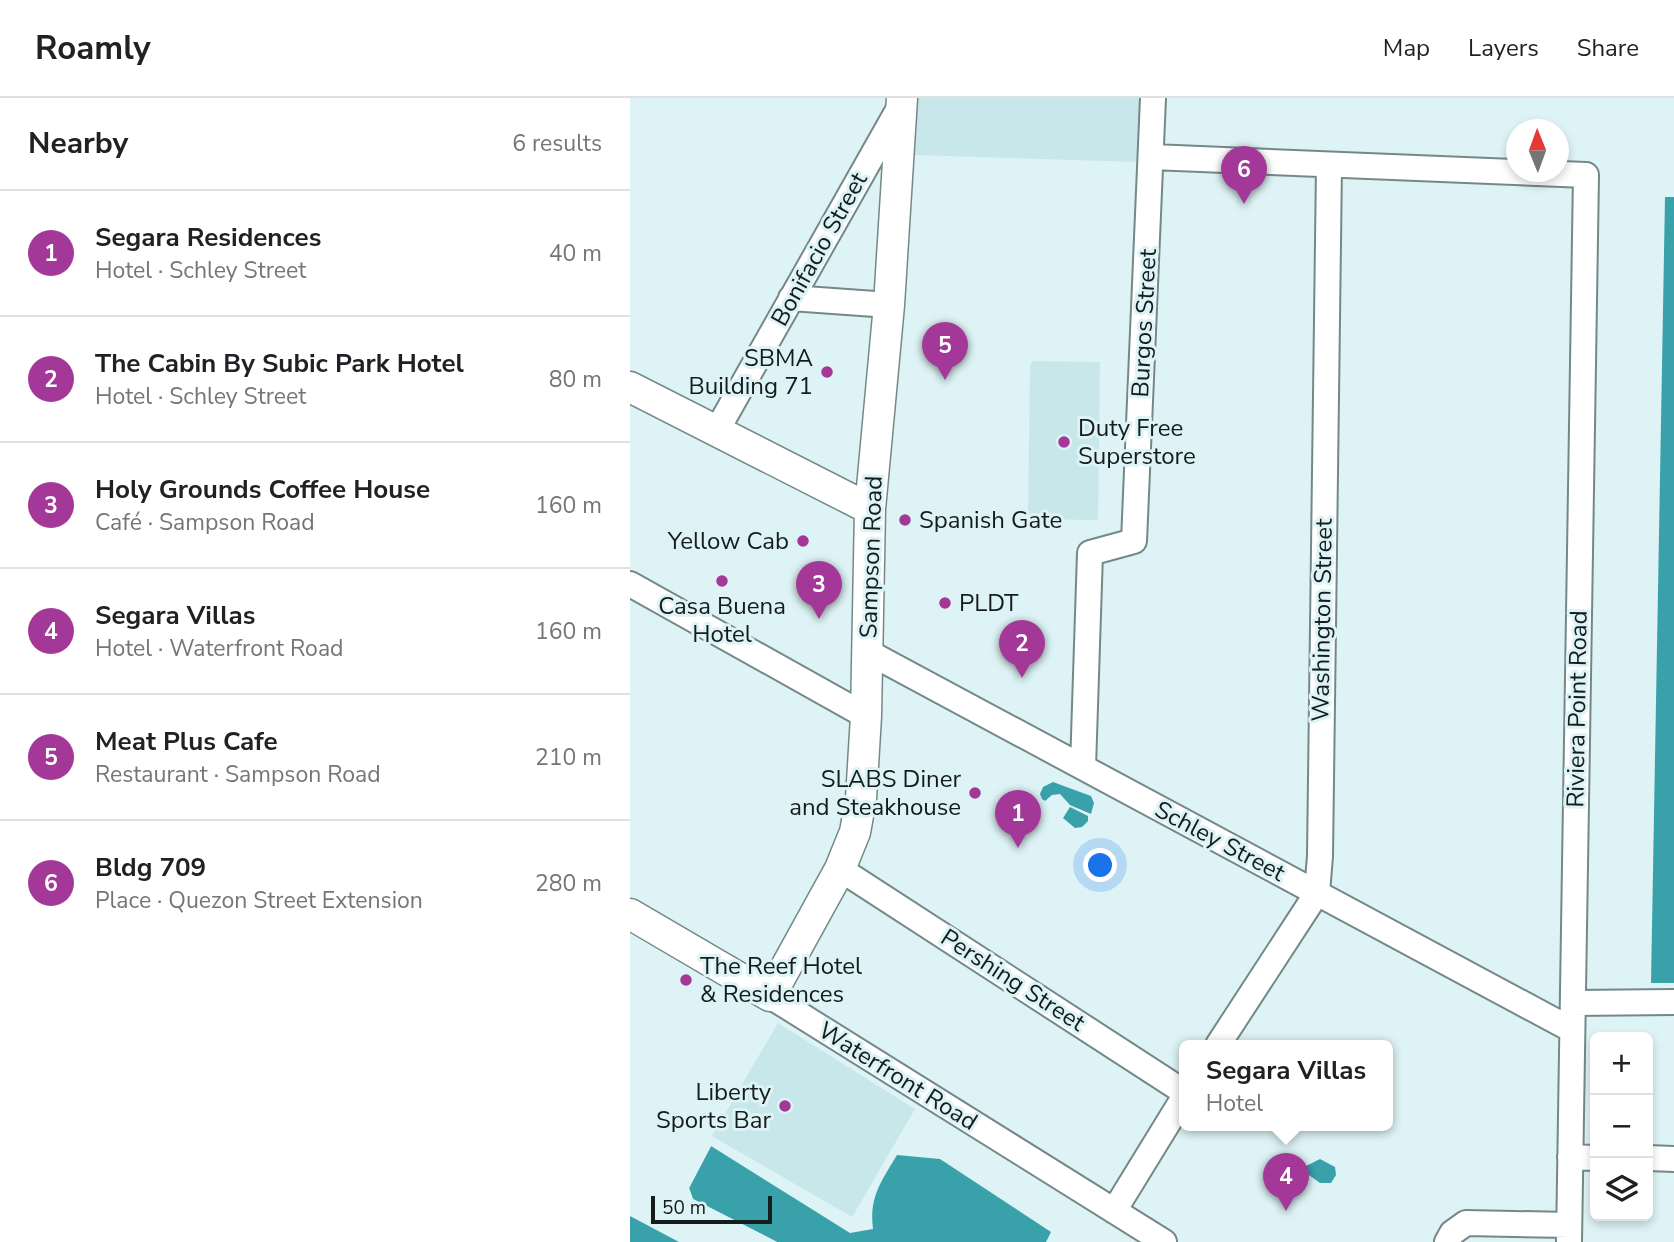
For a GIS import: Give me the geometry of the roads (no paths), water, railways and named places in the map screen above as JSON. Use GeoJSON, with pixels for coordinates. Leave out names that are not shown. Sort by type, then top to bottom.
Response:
{"type":"FeatureCollection","features":[{"type":"Feature","properties":{"kind":"main road","name":"Sampson Road"},"geometry":{"type":"LineString","coordinates":[[770,996],[840,869],[855,832],[861,799],[868,652],[870,509],[889,305],[902,100]]}},
{"type":"Feature","properties":{"kind":"main road"},"geometry":{"type":"LineString","coordinates":[[630,387],[870,509]]}},
{"type":"Feature","properties":{"kind":"main road","name":"Waterfront Road"},"geometry":{"type":"LineString","coordinates":[[630,914],[770,996]]}},
{"type":"Feature","properties":{"kind":"street","name":"Burgos Street"},"geometry":{"type":"LineString","coordinates":[[1083,767],[1090,553],[1134,541],[1153,98]]}},
{"type":"Feature","properties":{"kind":"street","name":"Bonifacio Street"},"geometry":{"type":"LineString","coordinates":[[716,432],[902,100]]}},
{"type":"Feature","properties":{"kind":"street"},"geometry":{"type":"LineString","coordinates":[[1152,157],[1329,166]]}},
{"type":"Feature","properties":{"kind":"street","name":"Riviera Point Road"},"geometry":{"type":"LineString","coordinates":[[1329,166],[1586,175],[1569,1233]]}},
{"type":"Feature","properties":{"kind":"street","name":"Washington Street"},"geometry":{"type":"LineString","coordinates":[[1222,1040],[1317,893],[1320,856],[1329,166]]}},
{"type":"Feature","properties":{"kind":"street"},"geometry":{"type":"LineString","coordinates":[[792,298],[889,305]]}},
{"type":"Feature","properties":{"kind":"street"},"geometry":{"type":"LineString","coordinates":[[630,584],[866,716]]}},
{"type":"Feature","properties":{"kind":"street","name":"Schley Street"},"geometry":{"type":"LineString","coordinates":[[868,652],[1572,1030]]}},
{"type":"Feature","properties":{"kind":"street","name":"Pershing Street"},"geometry":{"type":"LineString","coordinates":[[840,869],[1179,1088]]}},
{"type":"Feature","properties":{"kind":"street","name":"Waterfront Road"},"geometry":{"type":"LineString","coordinates":[[770,996],[1164,1242]]}},
{"type":"Feature","properties":{"kind":"street"},"geometry":{"type":"LineString","coordinates":[[1573,1003],[1674,1002]]}},
{"type":"Feature","properties":{"kind":"street"},"geometry":{"type":"LineString","coordinates":[[1114,1211],[1179,1107]]}},
{"type":"Feature","properties":{"kind":"street"},"geometry":{"type":"LineString","coordinates":[[1570,1157],[1590,1158]]}},
{"type":"Feature","properties":{"kind":"street"},"geometry":{"type":"LineString","coordinates":[[1653,1158],[1674,1159]]}},
{"type":"Feature","properties":{"kind":"street"},"geometry":{"type":"LineString","coordinates":[[1447,1242],[1452,1233],[1466,1223],[1569,1233]]}},
{"type":"Feature","properties":{"kind":"water"},"geometry":{"type":"Polygon","coordinates":[[[1665,197],[1674,197],[1674,983],[1651,983],[1665,197]]]}},
{"type":"Feature","properties":{"kind":"water"},"geometry":{"type":"Polygon","coordinates":[[[1053,782],[1091,796],[1094,803],[1091,814],[1070,805],[1060,794],[1052,795],[1045,801],[1042,799],[1040,794],[1043,787],[1053,782]]]}},
{"type":"Feature","properties":{"kind":"water"},"geometry":{"type":"Polygon","coordinates":[[[1070,807],[1088,816],[1088,821],[1082,827],[1075,828],[1063,818],[1070,807]]]}},
{"type":"Feature","properties":{"kind":"water"},"geometry":{"type":"Polygon","coordinates":[[[711,1146],[850,1233],[873,1229],[875,1199],[881,1182],[897,1155],[940,1159],[1051,1232],[1046,1242],[777,1242],[693,1199],[689,1188],[711,1146]]]}},
{"type":"Feature","properties":{"kind":"water"},"geometry":{"type":"Polygon","coordinates":[[[1320,1159],[1335,1167],[1336,1175],[1331,1183],[1320,1183],[1302,1170],[1320,1159]]]}},
{"type":"Feature","properties":{"kind":"water"},"geometry":{"type":"Polygon","coordinates":[[[630,1216],[679,1242],[630,1242],[630,1216]]]}},
{"type":"Feature","properties":{"kind":"place","name":"Bldg 709"},"geometry":{"type":"Point","coordinates":[1244,204]}},
{"type":"Feature","properties":{"kind":"place","name":"SBMA Building 71"},"geometry":{"type":"Point","coordinates":[827,372]}},
{"type":"Feature","properties":{"kind":"place","name":"Meat Plus Cafe"},"geometry":{"type":"Point","coordinates":[945,380]}},
{"type":"Feature","properties":{"kind":"place","name":"Duty Free Superstore"},"geometry":{"type":"Point","coordinates":[1064,442]}},
{"type":"Feature","properties":{"kind":"place","name":"Spanish Gate"},"geometry":{"type":"Point","coordinates":[905,520]}},
{"type":"Feature","properties":{"kind":"place","name":"Yellow Cab"},"geometry":{"type":"Point","coordinates":[803,541]}},
{"type":"Feature","properties":{"kind":"place","name":"Casa Buena Hotel"},"geometry":{"type":"Point","coordinates":[722,581]}},
{"type":"Feature","properties":{"kind":"place","name":"PLDT"},"geometry":{"type":"Point","coordinates":[945,603]}},
{"type":"Feature","properties":{"kind":"place","name":"Holy Grounds Coffee House"},"geometry":{"type":"Point","coordinates":[819,619]}},
{"type":"Feature","properties":{"kind":"place","name":"The Cabin By Subic Park Hotel"},"geometry":{"type":"Point","coordinates":[1022,678]}},
{"type":"Feature","properties":{"kind":"place","name":"SLABS Diner and Steakhouse"},"geometry":{"type":"Point","coordinates":[975,793]}},
{"type":"Feature","properties":{"kind":"place","name":"Segara Residences"},"geometry":{"type":"Point","coordinates":[1018,848]}},
{"type":"Feature","properties":{"kind":"place","name":"The Reef Hotel & Residences"},"geometry":{"type":"Point","coordinates":[686,980]}},
{"type":"Feature","properties":{"kind":"place","name":"Liberty Sports Bar"},"geometry":{"type":"Point","coordinates":[785,1106]}},
{"type":"Feature","properties":{"kind":"place","name":"Segara Villas"},"geometry":{"type":"Point","coordinates":[1286,1211]}}]}
